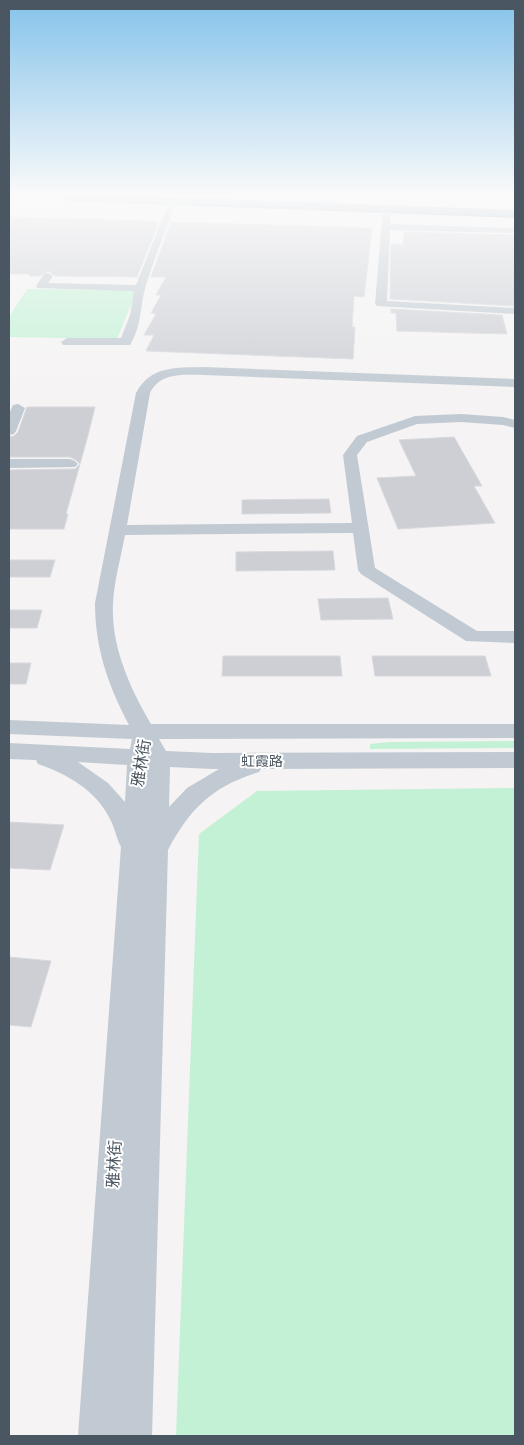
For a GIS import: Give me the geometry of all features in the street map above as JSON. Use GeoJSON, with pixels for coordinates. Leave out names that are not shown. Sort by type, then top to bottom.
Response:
{"type":"FeatureCollection","features":[{"type":"Feature","properties":{"kind":"street"},"geometry":{"type":"LineString","coordinates":[[68,342],[126,342],[136,316],[140,288],[148,264]]}},
{"type":"Feature","properties":{"kind":"street"},"geometry":{"type":"LineString","coordinates":[[384,264],[382,304],[515,311]]}},
{"type":"Feature","properties":{"kind":"street"},"geometry":{"type":"LineString","coordinates":[[48,276],[41,286],[140,288]]}},
{"type":"Feature","properties":{"kind":"street"},"geometry":{"type":"LineString","coordinates":[[147,749],[110,662],[104,631],[104,603],[143,393],[150,380],[174,372],[204,371],[515,383]]}},
{"type":"Feature","properties":{"kind":"street"},"geometry":{"type":"LineString","coordinates":[[9,431],[18,408]]}},
{"type":"Feature","properties":{"kind":"street"},"geometry":{"type":"LineString","coordinates":[[515,424],[461,418],[415,420],[362,439],[350,455],[367,570],[473,637],[515,637]]}},
{"type":"Feature","properties":{"kind":"street"},"geometry":{"type":"LineString","coordinates":[[9,464],[70,464]]}},
{"type":"Feature","properties":{"kind":"street"},"geometry":{"type":"LineString","coordinates":[[118,530],[361,528]]}},
{"type":"Feature","properties":{"kind":"street","name":"虹霞路"},"geometry":{"type":"LineString","coordinates":[[9,727],[100,732],[147,749],[212,761],[515,760]]}},
{"type":"Feature","properties":{"kind":"street","name":"虹霞路"},"geometry":{"type":"LineString","coordinates":[[15,751],[147,749],[515,731]]}},
{"type":"Feature","properties":{"kind":"street","name":"雅林街"},"geometry":{"type":"LineString","coordinates":[[133,1436],[147,749]]}},
{"type":"Feature","properties":{"kind":"street"},"geometry":{"type":"LineString","coordinates":[[15,751],[52,759],[78,771],[114,803],[144,852],[166,828],[180,808],[200,791],[222,777],[247,767],[275,761]]}},
{"type":"Feature","properties":{"kind":"street","name":"雅林街"},"geometry":{"type":"LineString","coordinates":[[97,1436],[144,852]]}},
{"type":"Feature","properties":{"kind":"green space"},"geometry":{"type":"Polygon","coordinates":[[[27,289],[137,290],[117,339],[9,337],[9,317],[27,289]]]}},
{"type":"Feature","properties":{"kind":"green space"},"geometry":{"type":"Polygon","coordinates":[[[515,741],[515,748],[370,749],[370,744],[390,742],[515,741]]]}},
{"type":"Feature","properties":{"kind":"green space"},"geometry":{"type":"Polygon","coordinates":[[[515,788],[515,1436],[176,1436],[199,834],[257,791],[515,788]]]}},
{"type":"Feature","properties":{"kind":"building"},"geometry":{"type":"Polygon","coordinates":[[[9,264],[142,264],[137,277],[55,276],[48,271],[40,276],[9,274],[9,264]]]}},
{"type":"Feature","properties":{"kind":"building"},"geometry":{"type":"Polygon","coordinates":[[[156,264],[368,264],[364,297],[354,296],[352,327],[355,327],[353,359],[146,351],[154,335],[144,335],[156,314],[151,313],[161,295],[156,295],[166,277],[151,277],[156,264]]]}},
{"type":"Feature","properties":{"kind":"building"},"geometry":{"type":"Polygon","coordinates":[[[391,264],[515,264],[515,306],[390,299],[391,264]]]}},
{"type":"Feature","properties":{"kind":"building"},"geometry":{"type":"Polygon","coordinates":[[[391,309],[502,315],[507,334],[397,331],[396,313],[391,313],[391,309]]]}},
{"type":"Feature","properties":{"kind":"building"},"geometry":{"type":"Polygon","coordinates":[[[27,407],[95,407],[80,464],[70,457],[9,457],[9,437],[14,436],[18,432],[27,407]]]}},
{"type":"Feature","properties":{"kind":"building"},"geometry":{"type":"Polygon","coordinates":[[[454,437],[482,486],[474,486],[495,523],[398,529],[377,478],[416,476],[399,440],[454,437]]]}},
{"type":"Feature","properties":{"kind":"building"},"geometry":{"type":"Polygon","coordinates":[[[80,464],[66,514],[68,514],[64,529],[9,529],[9,470],[75,469],[80,464]]]}},
{"type":"Feature","properties":{"kind":"building"},"geometry":{"type":"Polygon","coordinates":[[[329,499],[331,513],[242,514],[242,500],[329,499]]]}},
{"type":"Feature","properties":{"kind":"building"},"geometry":{"type":"Polygon","coordinates":[[[333,551],[335,570],[236,571],[236,552],[333,551]]]}},
{"type":"Feature","properties":{"kind":"building"},"geometry":{"type":"Polygon","coordinates":[[[9,560],[55,560],[50,577],[9,577],[9,560]]]}},
{"type":"Feature","properties":{"kind":"building"},"geometry":{"type":"Polygon","coordinates":[[[388,598],[393,619],[321,620],[318,599],[388,598]]]}},
{"type":"Feature","properties":{"kind":"building"},"geometry":{"type":"Polygon","coordinates":[[[9,610],[42,610],[37,628],[9,628],[9,610]]]}},
{"type":"Feature","properties":{"kind":"building"},"geometry":{"type":"Polygon","coordinates":[[[223,656],[340,656],[342,676],[222,676],[223,656]]]}},
{"type":"Feature","properties":{"kind":"building"},"geometry":{"type":"Polygon","coordinates":[[[372,656],[485,656],[491,676],[375,676],[372,656]]]}},
{"type":"Feature","properties":{"kind":"building"},"geometry":{"type":"Polygon","coordinates":[[[9,663],[31,663],[26,684],[9,684],[9,663]]]}},
{"type":"Feature","properties":{"kind":"building"},"geometry":{"type":"Polygon","coordinates":[[[9,822],[64,825],[50,870],[9,868],[9,822]]]}},
{"type":"Feature","properties":{"kind":"building"},"geometry":{"type":"Polygon","coordinates":[[[9,957],[51,961],[31,1027],[9,1025],[9,957]]]}}]}
